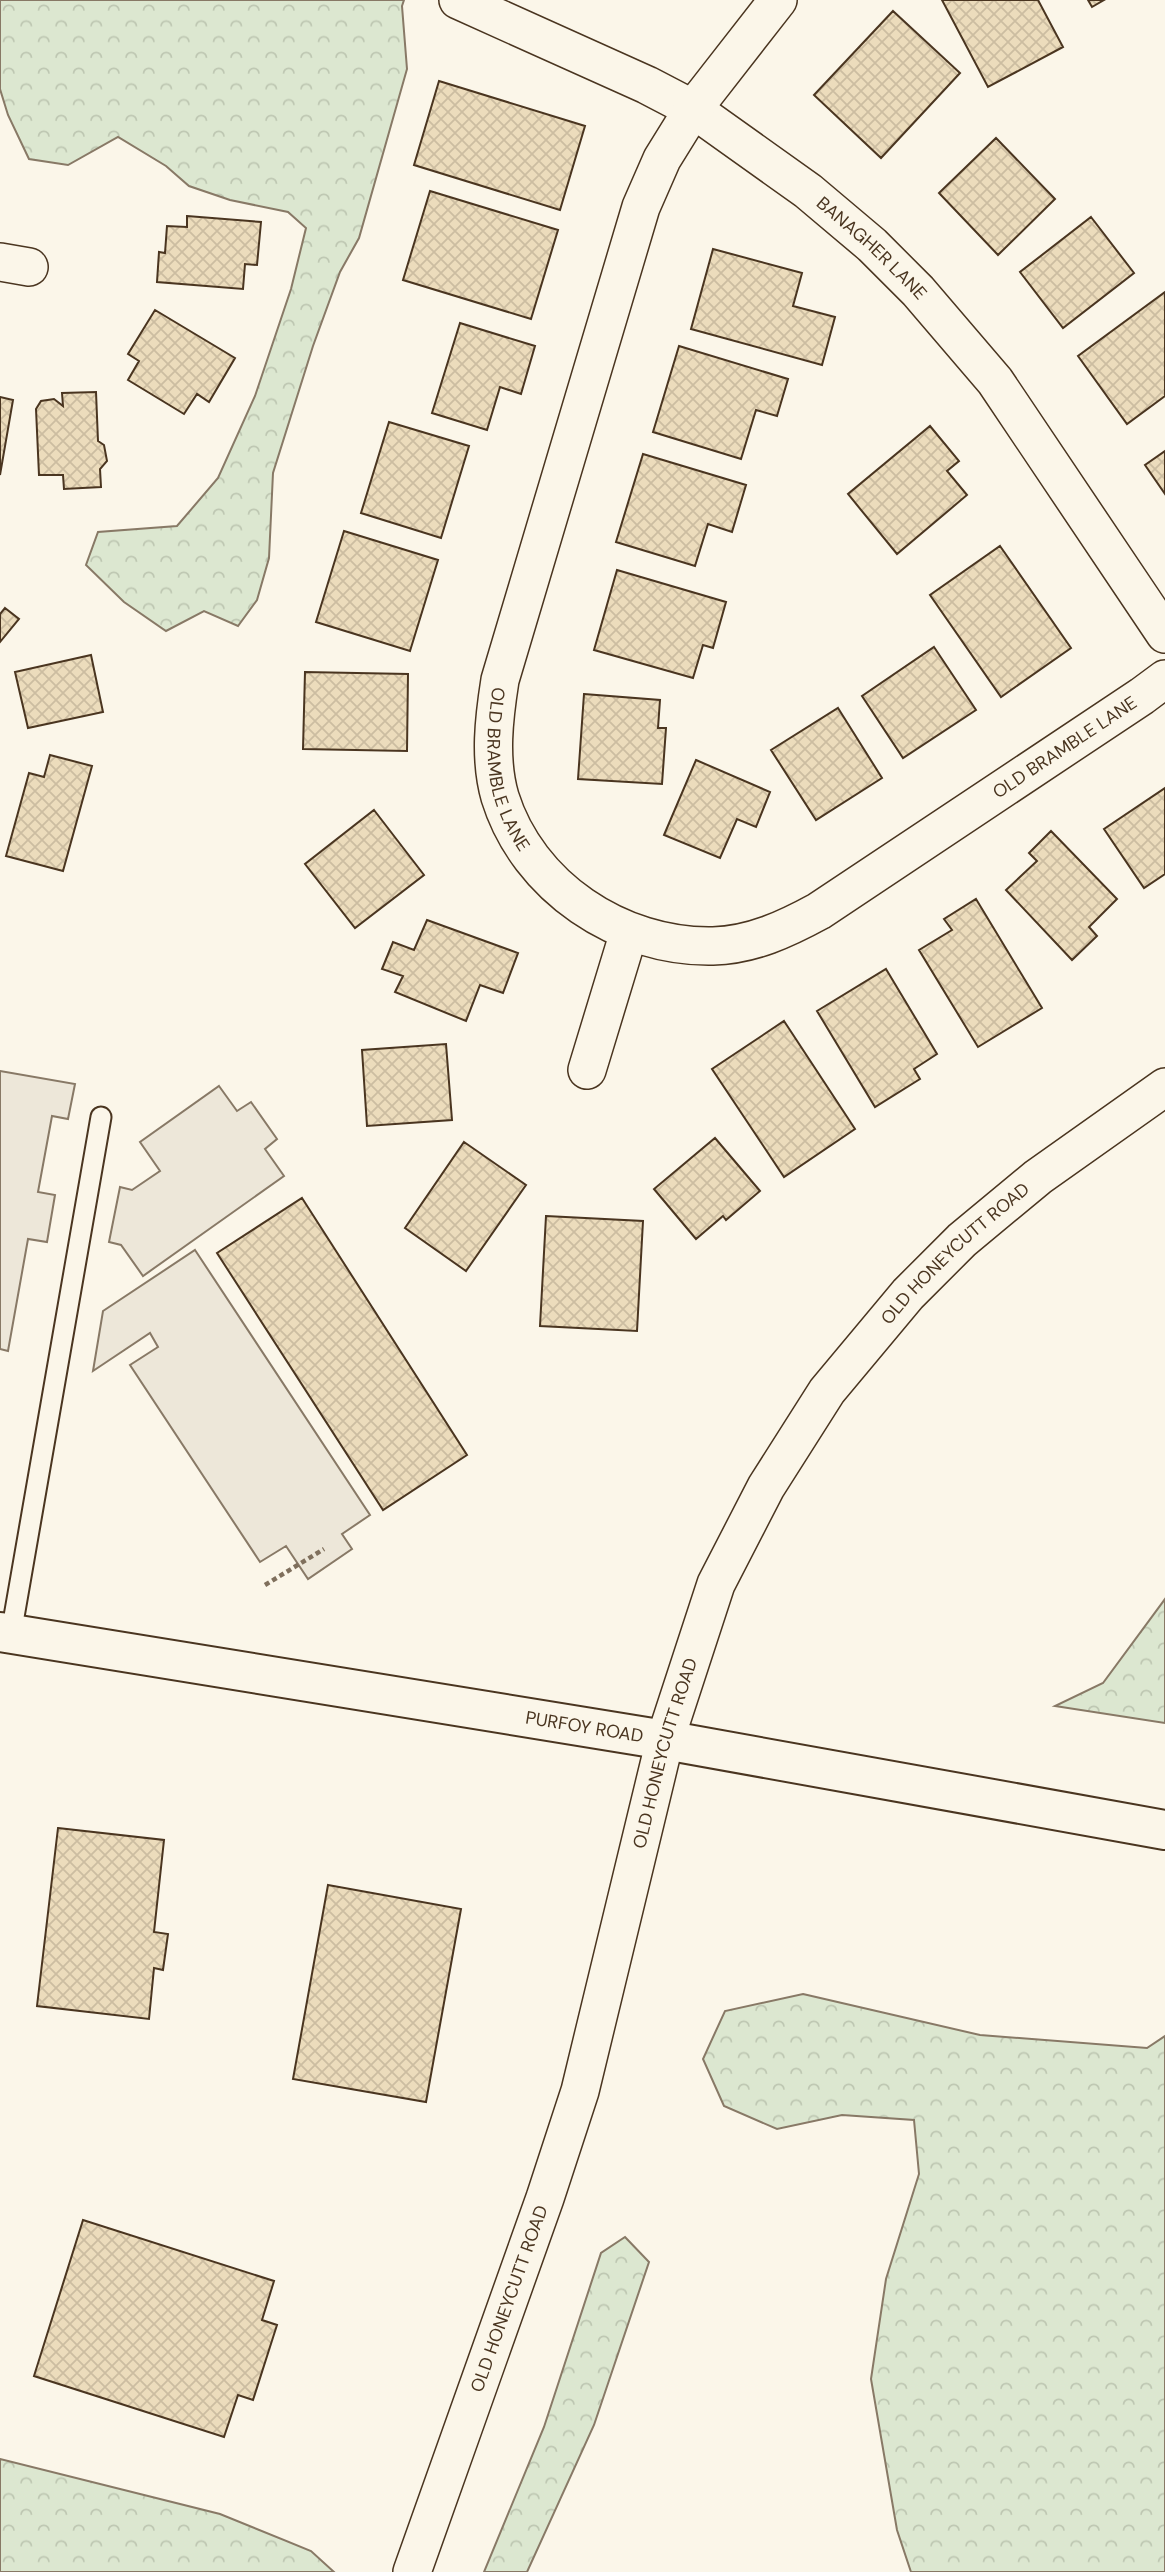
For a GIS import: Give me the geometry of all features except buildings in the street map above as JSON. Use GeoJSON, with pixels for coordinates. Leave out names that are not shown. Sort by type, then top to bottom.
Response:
{"type":"FeatureCollection","features":[{"type":"Feature","properties":{"kind":"street","name":"BANAGHER LANE"},"geometry":{"type":"LineString","coordinates":[[458,0],[693,109],[808,191],[872,245],[927,301],[995,381],[1165,634]]}},
{"type":"Feature","properties":{"kind":"street","name":"OLD BRAMBLE LANE"},"geometry":{"type":"LineString","coordinates":[[778,0],[693,109],[663,159],[641,207],[500,680],[494,720],[494,758],[500,796],[514,828],[532,858],[558,886],[586,909],[629,932],[669,942],[713,946],[749,942],[784,930],[842,896],[1165,679]]}},
{"type":"Feature","properties":{"kind":"street"},"geometry":{"type":"LineString","coordinates":[[587,1070],[629,932]]}},
{"type":"Feature","properties":{"kind":"street","name":"OLD HONEYCUTT ROAD"},"geometry":{"type":"LineString","coordinates":[[412,2572],[537,2223],[580,2091],[665,1740],[716,1584],[766,1487],[827,1391],[908,1294],[962,1241],[1038,1177],[1165,1087]]}},
{"type":"Feature","properties":{"kind":"street","name":"PURFOY ROAD"},"geometry":{"type":"LineString","coordinates":[[6,1633],[665,1740],[1165,1830]]}},
{"type":"Feature","properties":{"kind":"lane"},"geometry":{"type":"LineString","coordinates":[[6,1633],[102,1117]]}},
{"type":"Feature","properties":{"kind":"path"},"geometry":{"type":"LineString","coordinates":[[265,1585],[324,1549]]}},
{"type":"Feature","properties":{"kind":"green space"},"geometry":{"type":"Polygon","coordinates":[[[0,0],[404,0],[402,6],[407,69],[359,238],[340,272],[313,346],[273,473],[269,558],[257,600],[238,626],[204,611],[166,631],[124,602],[86,565],[98,532],[177,526],[218,478],[255,396],[291,289],[306,228],[288,212],[230,200],[189,186],[166,166],[118,137],[68,165],[29,159],[8,115],[0,89],[0,0]]]}},
{"type":"Feature","properties":{"kind":"green space"},"geometry":{"type":"Polygon","coordinates":[[[1165,1599],[1165,1723],[1055,1706],[1103,1683],[1165,1599]]]}},
{"type":"Feature","properties":{"kind":"green space"},"geometry":{"type":"Polygon","coordinates":[[[803,1994],[980,2035],[1147,2048],[1165,2036],[1165,2572],[911,2572],[897,2530],[871,2379],[886,2279],[919,2174],[914,2120],[842,2115],[777,2129],[724,2106],[703,2059],[725,2011],[803,1994]]]}},
{"type":"Feature","properties":{"kind":"green space"},"geometry":{"type":"Polygon","coordinates":[[[625,2237],[649,2262],[594,2425],[527,2572],[484,2572],[544,2427],[601,2253],[625,2237]]]}},
{"type":"Feature","properties":{"kind":"green space"},"geometry":{"type":"Polygon","coordinates":[[[0,2459],[220,2514],[311,2551],[334,2572],[0,2572],[0,2459]]]}},
{"type":"Feature","properties":{"kind":"shaded area"},"geometry":{"type":"Polygon","coordinates":[[[0,1071],[75,1084],[68,1119],[52,1116],[38,1192],[55,1195],[47,1242],[28,1239],[8,1351],[0,1349],[0,1071]]]}},
{"type":"Feature","properties":{"kind":"shaded area"},"geometry":{"type":"Polygon","coordinates":[[[219,1086],[237,1111],[251,1102],[277,1139],[265,1149],[284,1176],[143,1276],[121,1245],[109,1242],[120,1187],[132,1190],[160,1171],[140,1142],[219,1086]]]}},
{"type":"Feature","properties":{"kind":"shaded area"},"geometry":{"type":"Polygon","coordinates":[[[195,1250],[370,1515],[342,1534],[352,1549],[308,1579],[286,1546],[260,1562],[130,1365],[158,1347],[150,1333],[93,1371],[103,1311],[195,1250]]]}}]}
